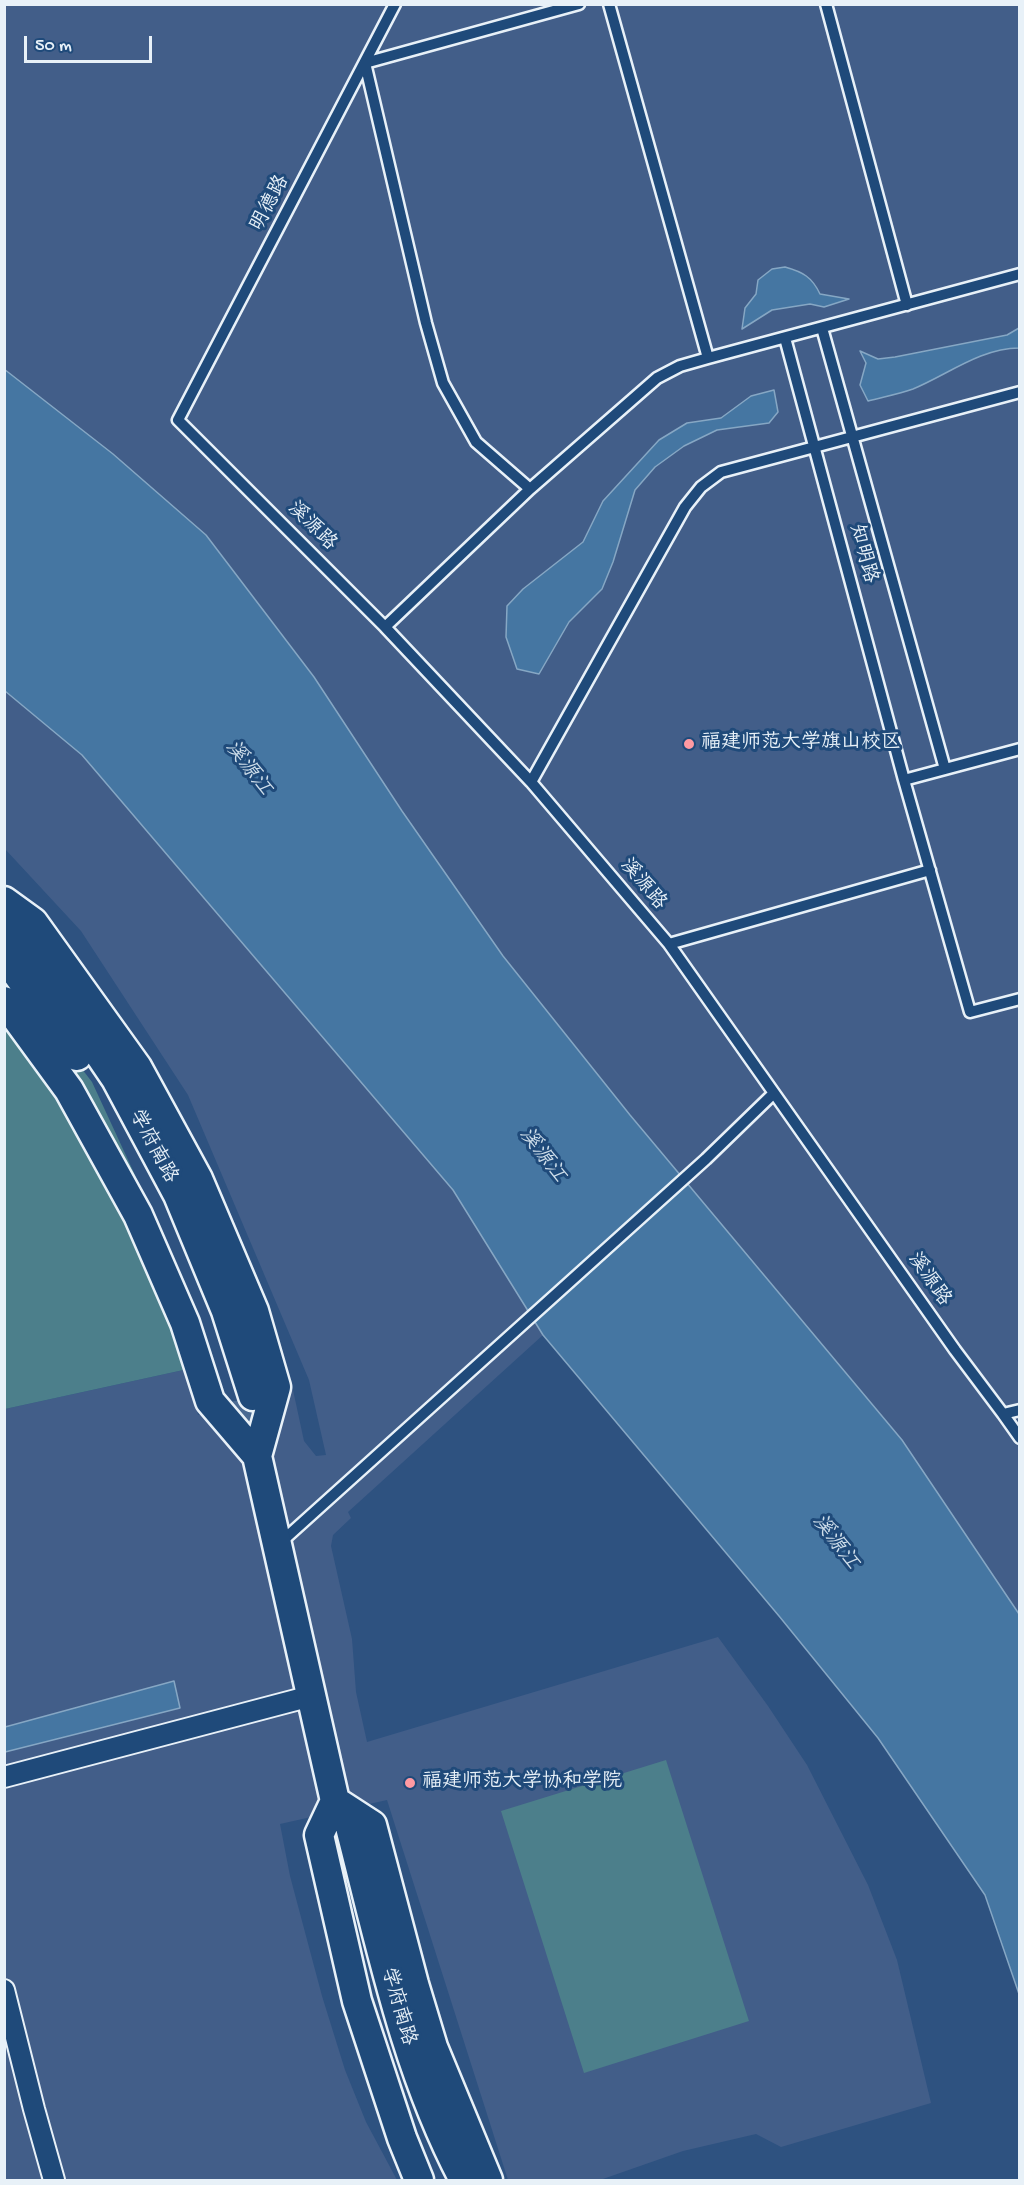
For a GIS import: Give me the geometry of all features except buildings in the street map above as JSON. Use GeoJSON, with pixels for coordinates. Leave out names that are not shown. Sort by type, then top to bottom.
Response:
{"type":"FeatureCollection","features":[{"type":"Feature","properties":{"kind":"main road"},"geometry":{"type":"LineString","coordinates":[[4,902],[33,922],[137,1067],[198,1179],[254,1311],[276,1387],[257,1456]]}},
{"type":"Feature","properties":{"kind":"main road","name":"学府南路"},"geometry":{"type":"LineString","coordinates":[[4,922],[44,973],[116,1079],[178,1195],[226,1311],[244,1399],[161,1203],[99,1088],[4,956]]}},
{"type":"Feature","properties":{"kind":"main road"},"geometry":{"type":"LineString","coordinates":[[4,1001],[69,1090],[138,1215],[185,1323],[210,1401],[257,1456],[335,1801],[319,1835],[357,2001],[402,2138],[419,2181]]}},
{"type":"Feature","properties":{"kind":"main road"},"geometry":{"type":"LineString","coordinates":[[335,1801],[372,1825],[433,2047],[488,2181]]}},
{"type":"Feature","properties":{"kind":"main road","name":"学府南路"},"geometry":{"type":"LineString","coordinates":[[444,2181],[423,2137],[395,2063],[374,1994],[341,1829],[411,2056],[440,2130],[465,2181]]}},
{"type":"Feature","properties":{"kind":"street"},"geometry":{"type":"LineString","coordinates":[[4,1777],[311,1696]]}},
{"type":"Feature","properties":{"kind":"street"},"geometry":{"type":"LineString","coordinates":[[4,1989],[54,2181]]}},
{"type":"Feature","properties":{"kind":"lane","name":"明德路"},"geometry":{"type":"LineString","coordinates":[[178,420],[395,4]]}},
{"type":"Feature","properties":{"kind":"lane"},"geometry":{"type":"LineString","coordinates":[[530,489],[476,442],[443,383],[426,323],[365,63],[579,4]]}},
{"type":"Feature","properties":{"kind":"lane"},"geometry":{"type":"LineString","coordinates":[[609,4],[708,358]]}},
{"type":"Feature","properties":{"kind":"lane"},"geometry":{"type":"LineString","coordinates":[[826,4],[907,305]]}},
{"type":"Feature","properties":{"kind":"lane"},"geometry":{"type":"LineString","coordinates":[[385,627],[530,489],[657,378],[680,366],[1020,273]]}},
{"type":"Feature","properties":{"kind":"lane","name":"知明路"},"geometry":{"type":"LineString","coordinates":[[822,328],[945,769]]}},
{"type":"Feature","properties":{"kind":"lane","name":"知明路"},"geometry":{"type":"LineString","coordinates":[[785,338],[904,780],[970,1012],[1020,999]]}},
{"type":"Feature","properties":{"kind":"lane"},"geometry":{"type":"LineString","coordinates":[[531,782],[685,507],[701,486],[721,472],[1020,392]]}},
{"type":"Feature","properties":{"kind":"lane","name":"溪源路"},"geometry":{"type":"LineString","coordinates":[[178,420],[385,627],[531,782],[669,944],[773,1094],[1020,1438]]}},
{"type":"Feature","properties":{"kind":"lane"},"geometry":{"type":"LineString","coordinates":[[904,780],[1020,749]]}},
{"type":"Feature","properties":{"kind":"lane"},"geometry":{"type":"LineString","coordinates":[[669,944],[930,870]]}},
{"type":"Feature","properties":{"kind":"lane"},"geometry":{"type":"LineString","coordinates":[[277,1545],[706,1159],[773,1094]]}},
{"type":"Feature","properties":{"kind":"lane"},"geometry":{"type":"LineString","coordinates":[[1003,1414],[1020,1410]]}},
{"type":"Feature","properties":{"kind":"shaded area","name":"福建师范大学旗山校区"},"geometry":{"type":"Polygon","coordinates":[[[4,5],[1019,5],[1019,1614],[902,1440],[630,1115],[503,956],[402,811],[314,677],[206,535],[113,454],[5,370],[4,5]]]}},
{"type":"Feature","properties":{"kind":"shaded area","name":"福建师范大学协和学院"},"geometry":{"type":"Polygon","coordinates":[[[4,691],[82,755],[453,1190],[543,1335],[348,1512],[351,1518],[333,1535],[331,1546],[352,1639],[356,1692],[367,1742],[718,1637],[807,1765],[868,1885],[897,1960],[931,2103],[781,2147],[756,2134],[683,2151],[600,2180],[508,2180],[387,1800],[280,1824],[290,1876],[322,1996],[345,2070],[366,2122],[397,2180],[5,2180],[5,1409],[188,1369],[198,1415],[293,1390],[304,1441],[316,1456],[326,1455],[309,1380],[188,1095],[81,931],[5,849],[4,691]]]}},
{"type":"Feature","properties":{"kind":"green space"},"geometry":{"type":"Polygon","coordinates":[[[4,968],[92,1082],[172,1255],[188,1369],[5,1409],[4,968]]]}},
{"type":"Feature","properties":{"kind":"green space"},"geometry":{"type":"Polygon","coordinates":[[[666,1760],[749,2021],[584,2073],[501,1811],[666,1760]]]}},
{"type":"Feature","properties":{"kind":"water"},"geometry":{"type":"Polygon","coordinates":[[[785,267],[806,276],[814,283],[820,294],[849,299],[824,307],[810,304],[772,310],[742,329],[745,308],[756,294],[758,280],[772,269],[785,267]]]}},
{"type":"Feature","properties":{"kind":"water"},"geometry":{"type":"Polygon","coordinates":[[[1019,328],[1019,348],[991,352],[978,357],[913,389],[868,401],[860,385],[866,363],[860,351],[878,359],[895,357],[1007,335],[1019,328]]]}},
{"type":"Feature","properties":{"kind":"water","name":"溪源江"},"geometry":{"type":"Polygon","coordinates":[[[4,369],[113,454],[206,535],[314,677],[402,811],[503,956],[630,1115],[902,1440],[1019,1614],[1019,1994],[985,1895],[878,1738],[779,1616],[543,1335],[453,1190],[82,755],[5,691],[4,369]]]}},
{"type":"Feature","properties":{"kind":"water"},"geometry":{"type":"Polygon","coordinates":[[[774,390],[778,412],[769,423],[717,430],[684,446],[655,467],[635,490],[613,562],[602,589],[569,622],[539,674],[517,669],[506,637],[507,606],[523,589],[583,542],[603,501],[659,440],[687,423],[721,418],[751,396],[774,390]]]}},
{"type":"Feature","properties":{"kind":"water"},"geometry":{"type":"Polygon","coordinates":[[[174,1681],[180,1708],[5,1752],[5,1727],[174,1681]]]}},
{"type":"Feature","properties":{"kind":"tunnel"},"geometry":{"type":"LineString","coordinates":[[235,1401],[245,1449]]}},
{"type":"Feature","properties":{"kind":"place","name":"福建师范大学旗山校区"},"geometry":{"type":"Point","coordinates":[689,744]}},
{"type":"Feature","properties":{"kind":"place","name":"福建师范大学协和学院"},"geometry":{"type":"Point","coordinates":[410,1783]}}]}
